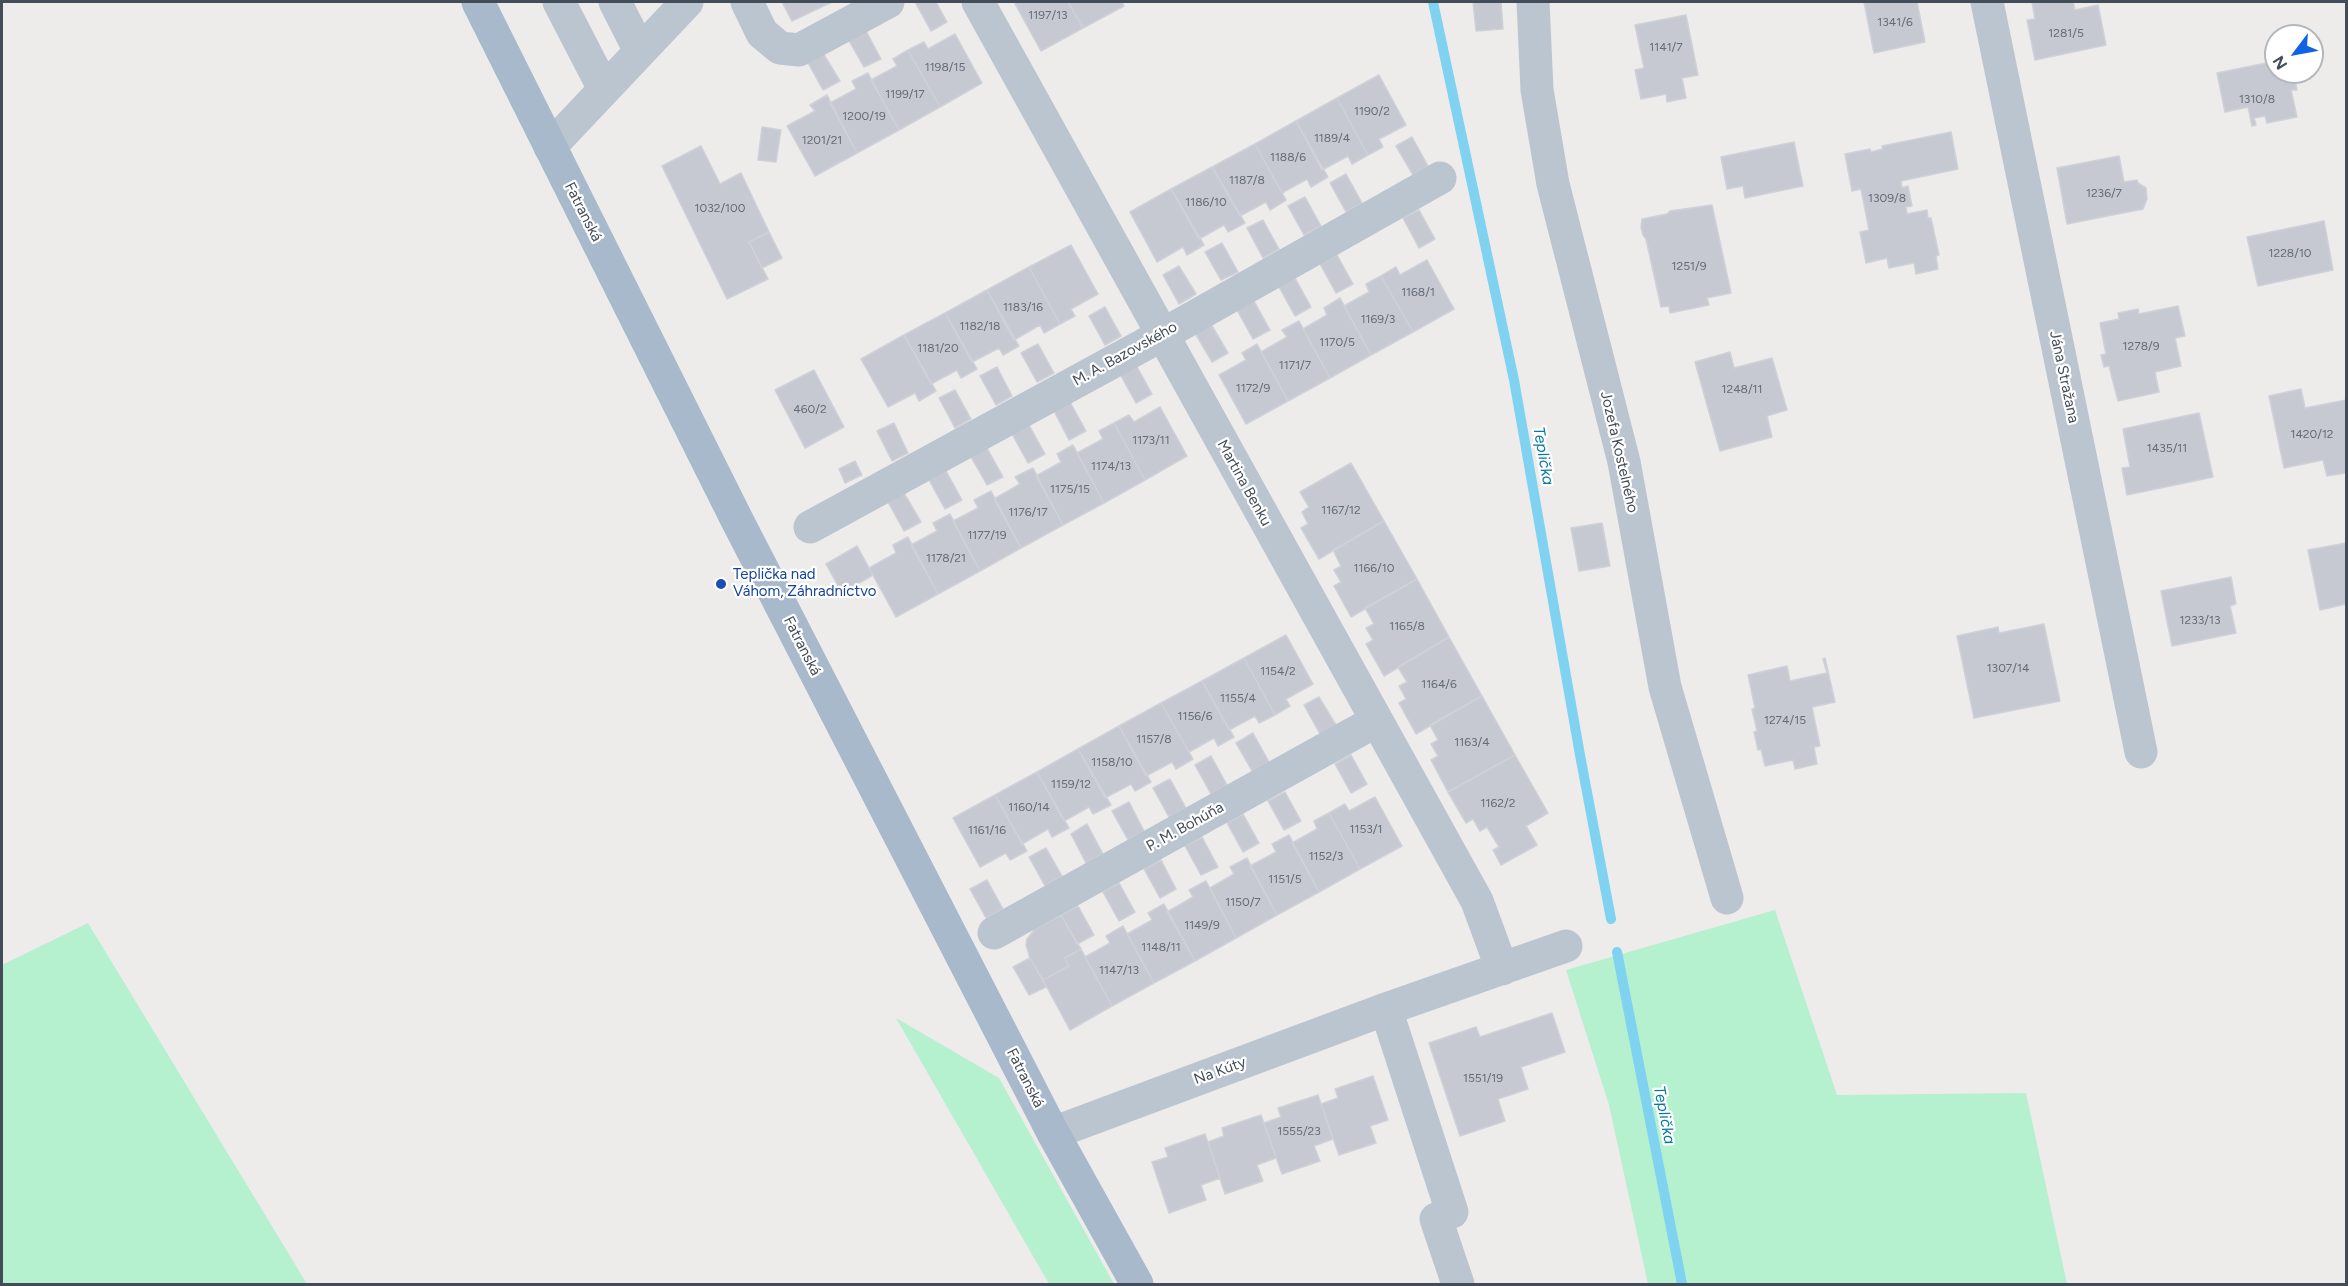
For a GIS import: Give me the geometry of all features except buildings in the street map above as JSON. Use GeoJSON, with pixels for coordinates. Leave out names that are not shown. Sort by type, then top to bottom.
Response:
{"type":"FeatureCollection","features":[{"type":"Feature","properties":{"kind":"main road","name":"Fatranská"},"geometry":{"type":"LineString","coordinates":[[478,2],[737,520],[1053,1133],[1137,1284]]}},
{"type":"Feature","properties":{"kind":"street"},"geometry":{"type":"LineString","coordinates":[[559,2],[604,89]]}},
{"type":"Feature","properties":{"kind":"street"},"geometry":{"type":"LineString","coordinates":[[615,2],[640,51]]}},
{"type":"Feature","properties":{"kind":"street"},"geometry":{"type":"LineString","coordinates":[[747,2],[762,33],[780,48],[799,50],[888,2]]}},
{"type":"Feature","properties":{"kind":"street","name":"Martina Benku"},"geometry":{"type":"LineString","coordinates":[[978,2],[1478,901],[1502,969]]}},
{"type":"Feature","properties":{"kind":"street","name":"Jozefa Kostelného"},"geometry":{"type":"LineString","coordinates":[[1533,2],[1537,90],[1553,184],[1624,462],[1665,687],[1727,898]]}},
{"type":"Feature","properties":{"kind":"street","name":"Jána Stražana"},"geometry":{"type":"LineString","coordinates":[[1987,2],[2140,752]]}},
{"type":"Feature","properties":{"kind":"street"},"geometry":{"type":"LineString","coordinates":[[550,147],[640,51],[672,8]]}},
{"type":"Feature","properties":{"kind":"street","name":"M. A. Bazovského"},"geometry":{"type":"LineString","coordinates":[[810,527],[1162,335],[1440,178]]}},
{"type":"Feature","properties":{"kind":"street","name":"P. M. Bohúňa"},"geometry":{"type":"LineString","coordinates":[[994,933],[1376,721]]}},
{"type":"Feature","properties":{"kind":"street","name":"Na Kúty"},"geometry":{"type":"LineString","coordinates":[[1053,1133],[1386,1009],[1566,946]]}},
{"type":"Feature","properties":{"kind":"street"},"geometry":{"type":"LineString","coordinates":[[1386,1009],[1452,1212],[1436,1219],[1458,1284]]}},
{"type":"Feature","properties":{"kind":"green space"},"geometry":{"type":"Polygon","coordinates":[[[1775,910],[1837,1095],[2026,1093],[2067,1284],[1648,1284],[1609,1105],[1566,970],[1775,910]]]}},
{"type":"Feature","properties":{"kind":"green space"},"geometry":{"type":"Polygon","coordinates":[[[88,923],[307,1284],[2,1284],[2,965],[88,923]]]}},
{"type":"Feature","properties":{"kind":"green space"},"geometry":{"type":"Polygon","coordinates":[[[896,1018],[999,1078],[1114,1284],[1049,1284],[896,1018]]]}},
{"type":"Feature","properties":{"kind":"waterway","name":"Teplička"},"geometry":{"type":"LineString","coordinates":[[1433,2],[1514,380],[1611,919]]}},
{"type":"Feature","properties":{"kind":"waterway","name":"Teplička"},"geometry":{"type":"LineString","coordinates":[[1617,952],[1682,1284]]}},
{"type":"Feature","properties":{"kind":"place","name":"Teplička nad Váhom, Záhradníctvo"},"geometry":{"type":"Point","coordinates":[721,584]}}]}
